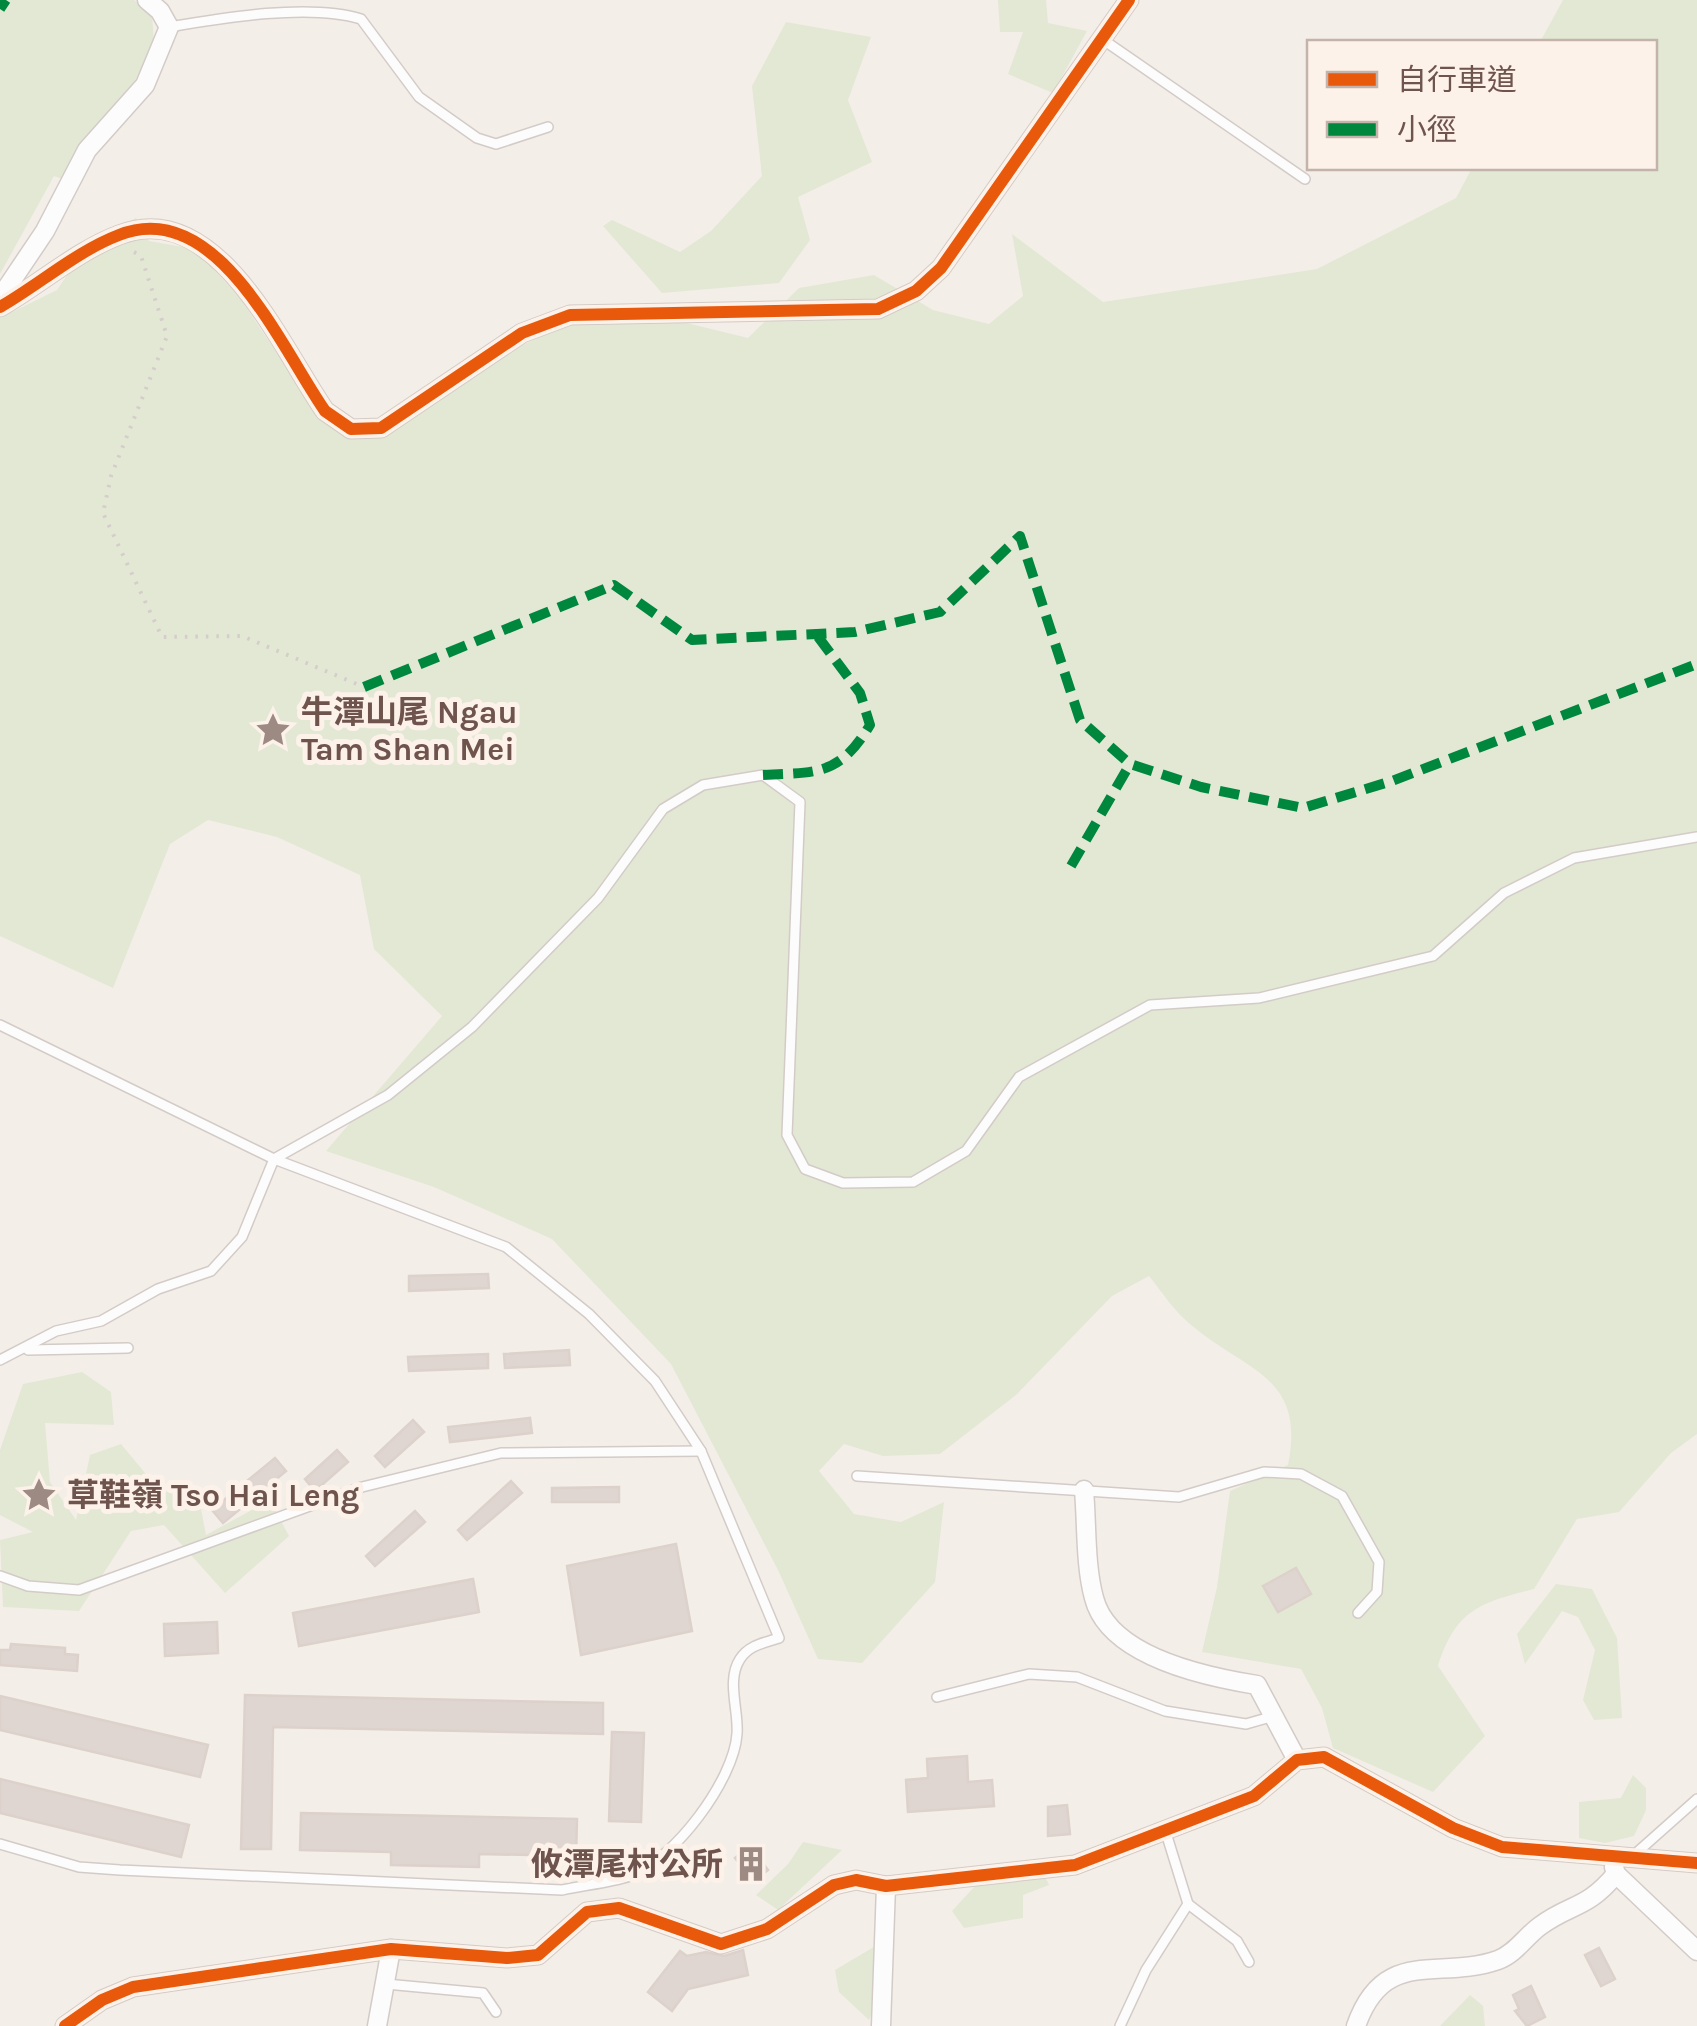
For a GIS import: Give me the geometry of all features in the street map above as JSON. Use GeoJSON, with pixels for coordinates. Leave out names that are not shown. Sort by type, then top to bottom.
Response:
{"type":"FeatureCollection","features":[{"type":"Feature","properties":{"kind":"street"},"geometry":{"type":"LineString","coordinates":[[0,298],[46,231],[87,150],[145,85],[169,27],[160,11],[147,0]]}},
{"type":"Feature","properties":{"kind":"street"},"geometry":{"type":"LineString","coordinates":[[0,307],[100,244],[146,228],[165,229],[194,241],[242,285],[331,418],[351,429],[374,430],[406,414],[522,333],[557,318],[600,312],[851,313],[897,302],[941,268],[1129,0]]}},
{"type":"Feature","properties":{"kind":"street"},"geometry":{"type":"LineString","coordinates":[[1084,1490],[1094,1602],[1119,1635],[1170,1666],[1257,1685],[1298,1760]]}},
{"type":"Feature","properties":{"kind":"street"},"geometry":{"type":"LineString","coordinates":[[65,2026],[102,2000],[133,1987],[390,1949],[507,1958],[538,1955],[587,1912],[619,1908],[721,1944],[767,1930],[834,1885],[856,1880],[886,1886],[1075,1865],[1254,1796],[1298,1760],[1324,1757],[1453,1828],[1502,1848],[1697,1863]]}},
{"type":"Feature","properties":{"kind":"street"},"geometry":{"type":"LineString","coordinates":[[1610,1854],[1616,1874],[1697,1951]]}},
{"type":"Feature","properties":{"kind":"street"},"geometry":{"type":"LineString","coordinates":[[1356,2026],[1363,2006],[1383,1981],[1418,1968],[1481,1966],[1505,1957],[1542,1924],[1584,1906],[1616,1874]]}},
{"type":"Feature","properties":{"kind":"street"},"geometry":{"type":"LineString","coordinates":[[881,2026],[886,1886]]}},
{"type":"Feature","properties":{"kind":"street"},"geometry":{"type":"LineString","coordinates":[[377,2026],[390,1949]]}},
{"type":"Feature","properties":{"kind":"lane"},"geometry":{"type":"LineString","coordinates":[[169,27],[257,16],[346,15],[361,19],[420,98],[477,138],[496,144],[548,127]]}},
{"type":"Feature","properties":{"kind":"lane"},"geometry":{"type":"LineString","coordinates":[[1102,39],[1305,179]]}},
{"type":"Feature","properties":{"kind":"lane"},"geometry":{"type":"LineString","coordinates":[[0,1360],[26,1350],[56,1331],[101,1321],[158,1290],[211,1271],[242,1238],[274,1159],[388,1095],[472,1027],[598,898],[663,809],[704,785],[763,775],[800,802],[788,1135],[805,1169],[842,1184],[913,1182],[966,1150],[1019,1078],[1150,1005],[1258,998],[1432,956],[1504,893],[1574,858],[1697,837]]}},
{"type":"Feature","properties":{"kind":"lane"},"geometry":{"type":"LineString","coordinates":[[0,1025],[274,1159],[506,1248],[589,1314],[655,1381],[701,1450],[779,1638],[751,1646],[737,1662],[734,1685],[738,1729],[728,1777],[667,1852],[632,1876],[562,1890],[120,1870],[78,1867],[0,1844]]}},
{"type":"Feature","properties":{"kind":"lane"},"geometry":{"type":"LineString","coordinates":[[26,1350],[128,1348]]}},
{"type":"Feature","properties":{"kind":"lane"},"geometry":{"type":"LineString","coordinates":[[0,1576],[28,1586],[79,1590],[362,1487],[500,1453],[701,1450]]}},
{"type":"Feature","properties":{"kind":"lane"},"geometry":{"type":"LineString","coordinates":[[857,1476],[1179,1497],[1264,1472],[1301,1474],[1342,1496],[1379,1562],[1377,1592],[1358,1613]]}},
{"type":"Feature","properties":{"kind":"lane"},"geometry":{"type":"LineString","coordinates":[[937,1698],[1029,1674],[1077,1677],[1165,1711],[1246,1724],[1274,1716]]}},
{"type":"Feature","properties":{"kind":"lane"},"geometry":{"type":"LineString","coordinates":[[1632,1856],[1697,1799]]}},
{"type":"Feature","properties":{"kind":"lane"},"geometry":{"type":"LineString","coordinates":[[1166,1833],[1188,1904],[1236,1941],[1249,1962]]}},
{"type":"Feature","properties":{"kind":"lane"},"geometry":{"type":"LineString","coordinates":[[1120,2026],[1146,1970],[1188,1904]]}},
{"type":"Feature","properties":{"kind":"lane"},"geometry":{"type":"LineString","coordinates":[[386,1984],[483,1993],[496,2012]]}},
{"type":"Feature","properties":{"kind":"path"},"geometry":{"type":"LineString","coordinates":[[100,244],[142,256],[167,336],[111,476],[103,513],[150,618],[162,636],[242,636],[364,686]]}},
{"type":"Feature","properties":{"kind":"green space"},"geometry":{"type":"Polygon","coordinates":[[[0,0],[134,0],[152,12],[154,45],[79,185],[54,176],[0,274],[0,0]]]}},
{"type":"Feature","properties":{"kind":"green space"},"geometry":{"type":"Polygon","coordinates":[[[998,0],[1046,0],[1048,23],[1087,31],[1053,93],[1008,74],[1023,32],[1000,32],[998,0]]]}},
{"type":"Feature","properties":{"kind":"green space"},"geometry":{"type":"Polygon","coordinates":[[[1563,0],[1697,0],[1697,1434],[1671,1453],[1619,1512],[1577,1519],[1534,1589],[1484,1605],[1453,1632],[1438,1666],[1485,1736],[1433,1792],[1333,1748],[1322,1708],[1301,1669],[1202,1652],[1217,1587],[1230,1491],[1288,1465],[1288,1412],[1280,1393],[1267,1379],[1190,1324],[1149,1276],[1112,1296],[1016,1395],[940,1454],[883,1456],[844,1444],[819,1471],[854,1514],[901,1522],[944,1502],[935,1582],[862,1663],[818,1659],[779,1572],[671,1364],[552,1239],[434,1187],[326,1151],[442,1016],[374,949],[360,875],[277,837],[208,820],[170,844],[113,988],[0,936],[0,318],[57,290],[88,244],[136,218],[149,241],[195,249],[240,298],[322,421],[386,431],[512,350],[579,319],[654,315],[748,338],[799,288],[874,275],[933,310],[989,324],[1023,296],[1012,234],[1103,302],[1317,269],[1456,198],[1471,170],[1657,170],[1657,40],[1541,40],[1563,0]]]}},
{"type":"Feature","properties":{"kind":"green space"},"geometry":{"type":"Polygon","coordinates":[[[786,22],[871,37],[848,100],[872,162],[798,197],[810,240],[779,283],[662,293],[603,226],[612,220],[680,252],[711,231],[762,176],[752,86],[786,22]]]}},
{"type":"Feature","properties":{"kind":"green space"},"geometry":{"type":"Polygon","coordinates":[[[82,1372],[111,1392],[114,1425],[45,1423],[50,1482],[76,1520],[90,1455],[121,1444],[150,1479],[200,1504],[206,1535],[270,1500],[289,1536],[225,1593],[164,1525],[131,1531],[79,1611],[3,1607],[0,1540],[33,1532],[0,1515],[0,1450],[23,1384],[82,1372]]]}},
{"type":"Feature","properties":{"kind":"green space"},"geometry":{"type":"Polygon","coordinates":[[[1556,1584],[1592,1589],[1617,1638],[1622,1718],[1594,1720],[1583,1700],[1595,1650],[1578,1617],[1562,1611],[1525,1664],[1517,1634],[1556,1584]]]}},
{"type":"Feature","properties":{"kind":"green space"},"geometry":{"type":"Polygon","coordinates":[[[1633,1775],[1646,1788],[1646,1810],[1634,1836],[1605,1843],[1579,1838],[1579,1802],[1621,1798],[1633,1775]]]}},
{"type":"Feature","properties":{"kind":"green space"},"geometry":{"type":"Polygon","coordinates":[[[803,1842],[842,1850],[778,1910],[756,1895],[788,1864],[803,1842]]]}},
{"type":"Feature","properties":{"kind":"green space"},"geometry":{"type":"Polygon","coordinates":[[[1039,1863],[1049,1885],[1023,1895],[1023,1918],[964,1928],[952,1911],[975,1886],[1039,1863]]]}},
{"type":"Feature","properties":{"kind":"green space"},"geometry":{"type":"Polygon","coordinates":[[[879,1944],[892,1958],[869,2020],[839,1992],[835,1970],[879,1944]]]}},
{"type":"Feature","properties":{"kind":"green space"},"geometry":{"type":"Polygon","coordinates":[[[1470,1995],[1483,2006],[1485,2026],[1440,2026],[1470,1995]]]}},
{"type":"Feature","properties":{"kind":"building"},"geometry":{"type":"Polygon","coordinates":[[[488,1274],[489,1288],[409,1291],[409,1276],[488,1274]]]}},
{"type":"Feature","properties":{"kind":"building"},"geometry":{"type":"Polygon","coordinates":[[[569,1350],[570,1365],[505,1368],[504,1354],[569,1350]]]}},
{"type":"Feature","properties":{"kind":"building"},"geometry":{"type":"Polygon","coordinates":[[[488,1354],[488,1368],[409,1371],[408,1357],[488,1354]]]}},
{"type":"Feature","properties":{"kind":"building"},"geometry":{"type":"Polygon","coordinates":[[[530,1418],[532,1433],[450,1442],[448,1427],[530,1418]]]}},
{"type":"Feature","properties":{"kind":"building"},"geometry":{"type":"Polygon","coordinates":[[[413,1420],[424,1432],[385,1467],[375,1456],[413,1420]]]}},
{"type":"Feature","properties":{"kind":"building"},"geometry":{"type":"Polygon","coordinates":[[[337,1450],[348,1462],[315,1491],[305,1479],[337,1450]]]}},
{"type":"Feature","properties":{"kind":"building"},"geometry":{"type":"Polygon","coordinates":[[[275,1458],[286,1471],[223,1523],[212,1510],[275,1458]]]}},
{"type":"Feature","properties":{"kind":"building"},"geometry":{"type":"Polygon","coordinates":[[[511,1481],[522,1493],[467,1540],[458,1530],[511,1481]]]}},
{"type":"Feature","properties":{"kind":"building"},"geometry":{"type":"Polygon","coordinates":[[[619,1487],[619,1502],[552,1502],[552,1488],[619,1487]]]}},
{"type":"Feature","properties":{"kind":"building"},"geometry":{"type":"Polygon","coordinates":[[[415,1511],[425,1522],[375,1566],[366,1556],[415,1511]]]}},
{"type":"Feature","properties":{"kind":"building"},"geometry":{"type":"Polygon","coordinates":[[[676,1544],[692,1631],[581,1655],[567,1566],[676,1544]]]}},
{"type":"Feature","properties":{"kind":"building"},"geometry":{"type":"Polygon","coordinates":[[[1296,1568],[1311,1594],[1278,1612],[1263,1586],[1296,1568]]]}},
{"type":"Feature","properties":{"kind":"building"},"geometry":{"type":"Polygon","coordinates":[[[473,1579],[479,1612],[299,1646],[293,1613],[473,1579]]]}},
{"type":"Feature","properties":{"kind":"building"},"geometry":{"type":"Polygon","coordinates":[[[217,1622],[218,1653],[165,1656],[164,1624],[217,1622]]]}},
{"type":"Feature","properties":{"kind":"building"},"geometry":{"type":"Polygon","coordinates":[[[11,1644],[65,1648],[65,1654],[78,1655],[77,1671],[0,1665],[0,1650],[10,1650],[11,1644]]]}},
{"type":"Feature","properties":{"kind":"building"},"geometry":{"type":"Polygon","coordinates":[[[245,1695],[603,1703],[603,1734],[273,1727],[271,1849],[241,1849],[245,1695]]]}},
{"type":"Feature","properties":{"kind":"building"},"geometry":{"type":"Polygon","coordinates":[[[0,1696],[208,1745],[200,1777],[0,1730],[0,1696]]]}},
{"type":"Feature","properties":{"kind":"building"},"geometry":{"type":"Polygon","coordinates":[[[612,1732],[644,1733],[641,1822],[609,1821],[612,1732]]]}},
{"type":"Feature","properties":{"kind":"building"},"geometry":{"type":"Polygon","coordinates":[[[967,1756],[968,1782],[992,1780],[994,1806],[908,1812],[906,1780],[928,1778],[927,1759],[967,1756]]]}},
{"type":"Feature","properties":{"kind":"building"},"geometry":{"type":"Polygon","coordinates":[[[0,1779],[189,1825],[181,1857],[0,1813],[0,1779]]]}},
{"type":"Feature","properties":{"kind":"building"},"geometry":{"type":"Polygon","coordinates":[[[1067,1805],[1070,1834],[1048,1836],[1048,1807],[1067,1805]]]}},
{"type":"Feature","properties":{"kind":"building"},"geometry":{"type":"Polygon","coordinates":[[[301,1813],[577,1819],[576,1856],[479,1854],[479,1867],[391,1865],[391,1852],[300,1850],[301,1813]]]}},
{"type":"Feature","properties":{"kind":"building","name":"攸潭尾村公所"},"geometry":{"type":"Polygon","coordinates":[[[750,1846],[768,1870],[753,1881],[735,1858],[750,1846]]]}},
{"type":"Feature","properties":{"kind":"building"},"geometry":{"type":"Polygon","coordinates":[[[1599,1948],[1615,1979],[1601,1986],[1585,1955],[1599,1948]]]}},
{"type":"Feature","properties":{"kind":"building"},"geometry":{"type":"Polygon","coordinates":[[[743,1950],[748,1975],[688,1989],[672,2011],[648,1992],[680,1951],[687,1956],[706,1952],[724,1956],[743,1950]]]}},
{"type":"Feature","properties":{"kind":"building"},"geometry":{"type":"Polygon","coordinates":[[[1531,1986],[1545,2017],[1527,2026],[1515,2011],[1519,2009],[1513,1995],[1531,1986]]]}},
{"type":"Feature","properties":{"kind":"marked path"},"geometry":{"type":"LineString","coordinates":[[0,9],[6,0]]}},
{"type":"Feature","properties":{"kind":"marked path"},"geometry":{"type":"LineString","coordinates":[[364,687],[614,585],[692,640],[855,632],[940,612],[1020,536],[1080,720],[1130,764],[1201,787],[1303,808],[1392,781],[1697,664]]}},
{"type":"Feature","properties":{"kind":"marked path"},"geometry":{"type":"LineString","coordinates":[[763,775],[826,768],[848,754],[870,725],[860,693],[816,634]]}},
{"type":"Feature","properties":{"kind":"marked path"},"geometry":{"type":"LineString","coordinates":[[1071,866],[1130,764]]}},
{"type":"Feature","properties":{"kind":"cycle path"},"geometry":{"type":"LineString","coordinates":[[0,307],[73,259],[119,235],[154,229],[186,237],[216,257],[242,285],[325,411],[351,429],[381,428],[522,333],[570,315],[878,309],[916,291],[941,268],[1129,0]]}},
{"type":"Feature","properties":{"kind":"cycle path"},"geometry":{"type":"LineString","coordinates":[[65,2026],[102,2000],[133,1987],[391,1949],[507,1958],[538,1955],[587,1912],[619,1908],[721,1944],[767,1929],[834,1885],[856,1880],[886,1886],[1075,1865],[1254,1796],[1297,1760],[1324,1757],[1453,1828],[1502,1847],[1697,1863]]}},
{"type":"Feature","properties":{"kind":"place","name":"牛潭山尾 Ngau Tam Shan Mei"},"geometry":{"type":"Point","coordinates":[273,730]}},
{"type":"Feature","properties":{"kind":"place","name":"草鞋嶺 Tso Hai Leng"},"geometry":{"type":"Point","coordinates":[39,1495]}},
{"type":"Feature","properties":{"kind":"place","name":"攸潭尾村公所"},"geometry":{"type":"Point","coordinates":[751,1864]}}]}
